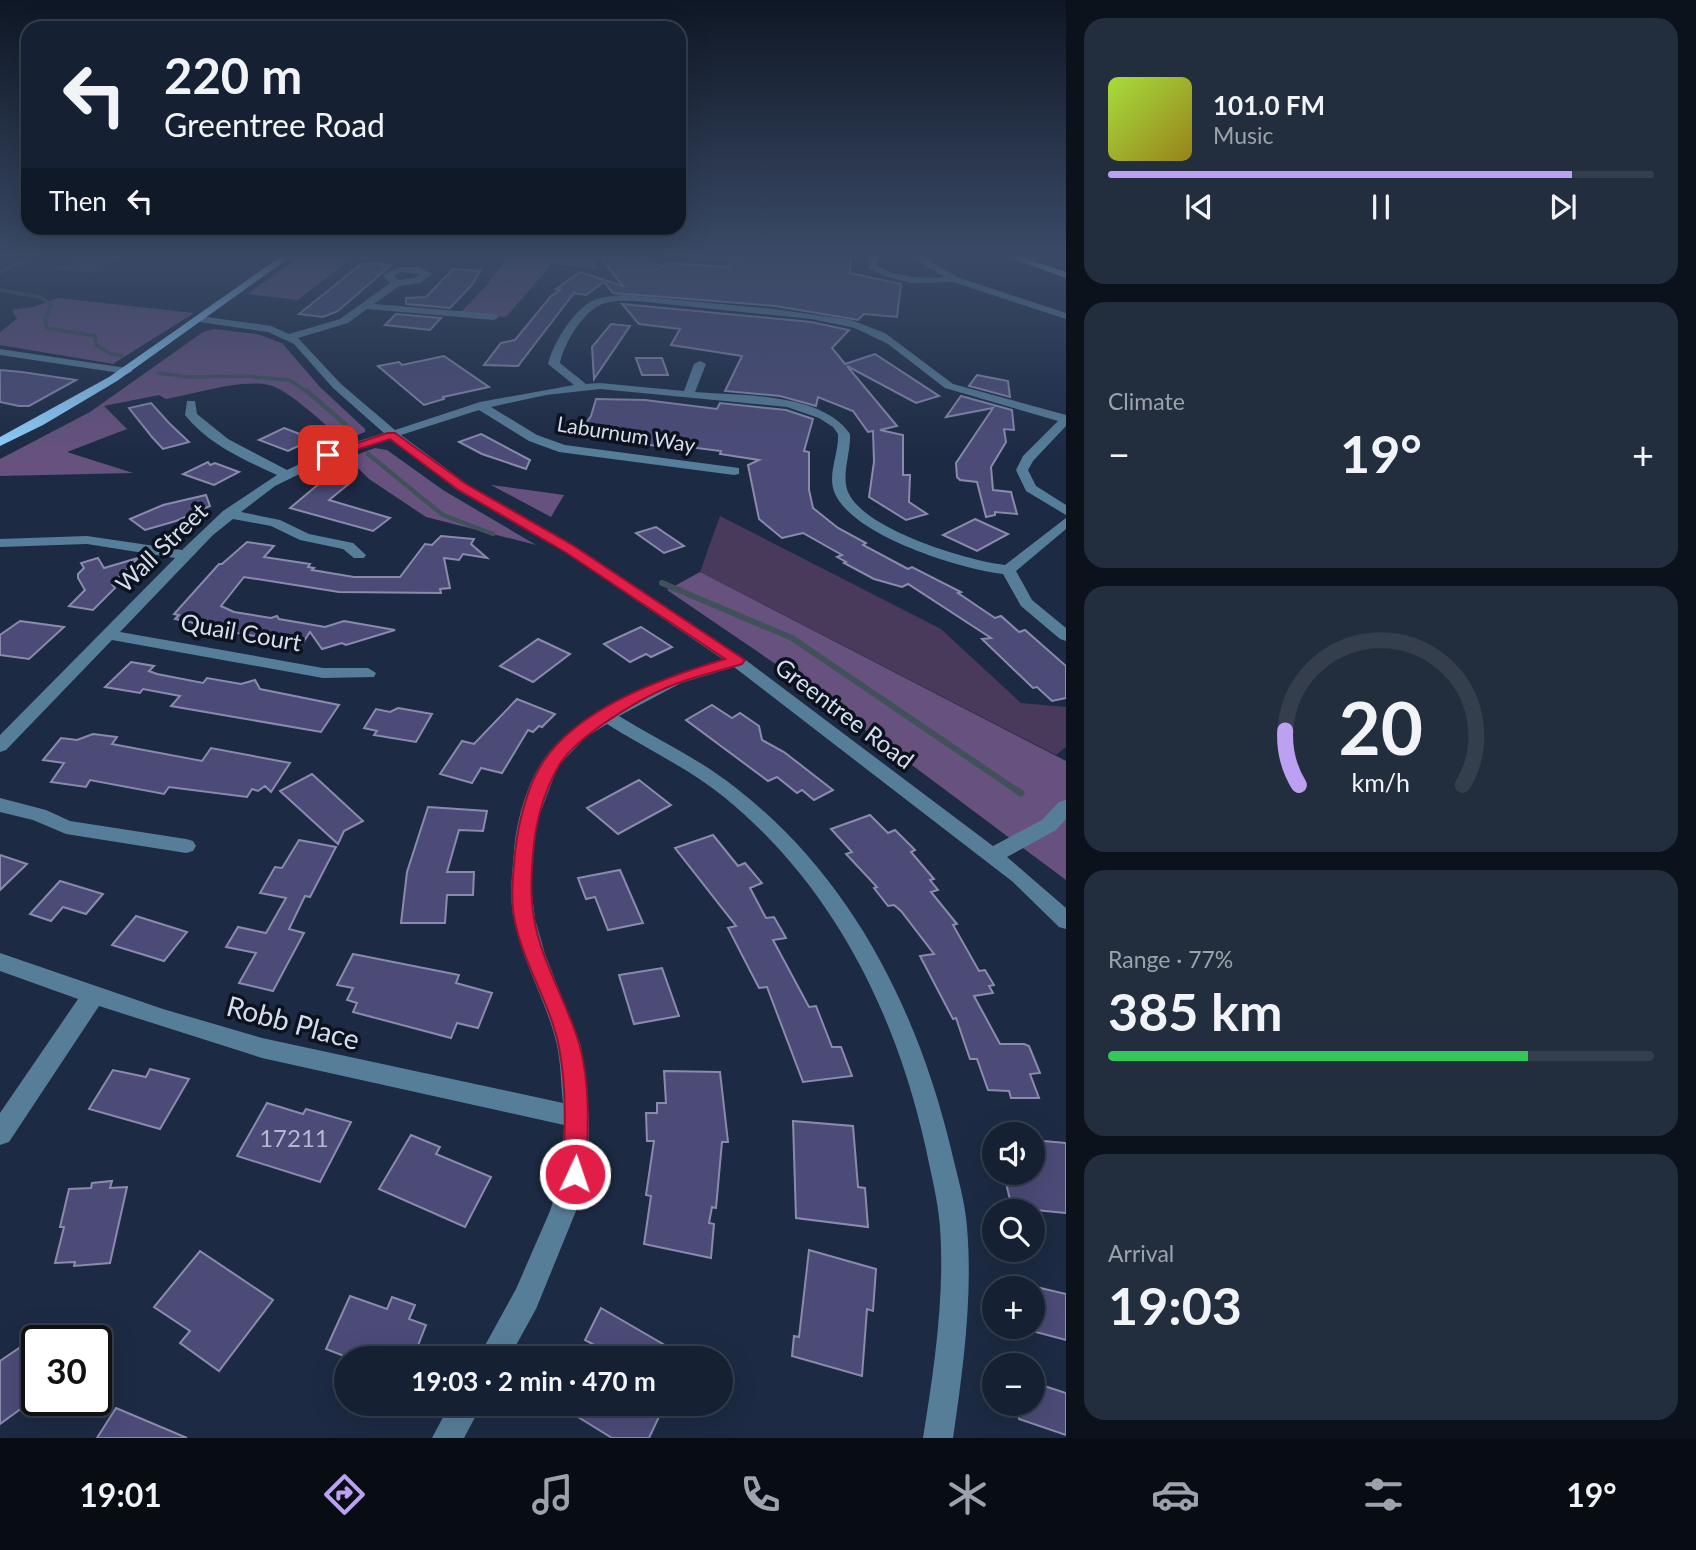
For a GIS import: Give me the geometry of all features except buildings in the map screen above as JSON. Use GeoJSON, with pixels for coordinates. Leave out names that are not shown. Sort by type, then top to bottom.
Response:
{"type":"FeatureCollection","features":[{"type":"Feature","properties":{"kind":"main road"},"geometry":{"type":"LineString","coordinates":[[0,442],[58,414],[127,371],[196,322]]}},
{"type":"Feature","properties":{"kind":"street","name":"Greentree Road"},"geometry":{"type":"LineString","coordinates":[[224,322],[261,327],[290,337],[304,346],[337,386],[391,435],[462,487],[570,549],[737,660],[992,856],[1041,895],[1066,921]]}},
{"type":"Feature","properties":{"kind":"street"},"geometry":{"type":"LineString","coordinates":[[290,337],[340,322]]}},
{"type":"Feature","properties":{"kind":"street"},"geometry":{"type":"LineString","coordinates":[[578,322],[561,343],[554,357],[554,364],[583,387]]}},
{"type":"Feature","properties":{"kind":"street"},"geometry":{"type":"LineString","coordinates":[[836,322],[872,331],[894,344],[949,386],[1066,419],[1028,459],[1022,470],[1031,488],[1066,511]]}},
{"type":"Feature","properties":{"kind":"street"},"geometry":{"type":"LineString","coordinates":[[0,352],[127,371]]}},
{"type":"Feature","properties":{"kind":"street"},"geometry":{"type":"LineString","coordinates":[[689,393],[700,364]]}},
{"type":"Feature","properties":{"kind":"street","name":"Wall Street"},"geometry":{"type":"LineString","coordinates":[[0,746],[184,555],[228,514],[286,474],[328,455],[480,406],[583,387],[617,387],[788,404],[823,415],[844,434],[838,488],[843,499],[853,509],[932,554],[975,566],[1007,570]]}},
{"type":"Feature","properties":{"kind":"street"},"geometry":{"type":"LineString","coordinates":[[191,404],[191,415],[207,431],[228,446],[286,474]]}},
{"type":"Feature","properties":{"kind":"street","name":"Laburnum Way"},"geometry":{"type":"LineString","coordinates":[[480,406],[533,438],[563,449],[734,471]]}},
{"type":"Feature","properties":{"kind":"street"},"geometry":{"type":"LineString","coordinates":[[228,514],[275,523],[304,537],[348,546],[359,555]]}},
{"type":"Feature","properties":{"kind":"street"},"geometry":{"type":"LineString","coordinates":[[1066,522],[1007,570],[1026,603],[1066,636]]}},
{"type":"Feature","properties":{"kind":"street"},"geometry":{"type":"LineString","coordinates":[[0,542],[87,540],[184,555]]}},
{"type":"Feature","properties":{"kind":"street","name":"Quail Court"},"geometry":{"type":"LineString","coordinates":[[107,634],[323,673],[368,673]]}},
{"type":"Feature","properties":{"kind":"street"},"geometry":{"type":"LineString","coordinates":[[500,1346],[526,1299],[563,1211],[575,1174],[577,1117],[569,1046],[534,954],[524,919],[521,887],[526,824],[550,764],[580,733],[633,699],[675,679],[737,660]]}},
{"type":"Feature","properties":{"kind":"street"},"geometry":{"type":"LineString","coordinates":[[607,716],[700,772],[744,804],[797,859],[834,903],[868,952],[891,998],[911,1047],[932,1112],[954,1223],[953,1306],[938,1438]]}},
{"type":"Feature","properties":{"kind":"street"},"geometry":{"type":"LineString","coordinates":[[0,805],[39,815],[66,827],[186,846]]}},
{"type":"Feature","properties":{"kind":"street"},"geometry":{"type":"LineString","coordinates":[[992,856],[1049,825],[1066,807]]}},
{"type":"Feature","properties":{"kind":"street","name":"Robb Place"},"geometry":{"type":"LineString","coordinates":[[0,962],[93,996],[260,1047],[394,1079],[577,1117]]}},
{"type":"Feature","properties":{"kind":"street"},"geometry":{"type":"LineString","coordinates":[[0,1135],[93,996]]}},
{"type":"Feature","properties":{"kind":"street"},"geometry":{"type":"LineString","coordinates":[[447,1438],[460,1416]]}},
{"type":"Feature","properties":{"kind":"shaded area"},"geometry":{"type":"Polygon","coordinates":[[[13,322],[180,322],[113,364],[0,345],[0,332],[13,322]]]}},
{"type":"Feature","properties":{"kind":"shaded area"},"geometry":{"type":"Polygon","coordinates":[[[214,329],[257,334],[282,343],[320,387],[365,429],[365,432],[343,441],[307,409],[276,388],[257,384],[231,385],[166,399],[159,395],[104,406],[127,429],[67,452],[133,473],[0,476],[0,459],[90,412],[203,332],[214,329]]]}},
{"type":"Feature","properties":{"kind":"shaded area"},"geometry":{"type":"Polygon","coordinates":[[[375,448],[387,450],[443,490],[536,545],[426,517],[369,479],[348,458],[375,448]]]}},
{"type":"Feature","properties":{"kind":"shaded area"},"geometry":{"type":"Polygon","coordinates":[[[491,485],[564,495],[551,517],[491,485]]]}},
{"type":"Feature","properties":{"kind":"shaded area"},"geometry":{"type":"Polygon","coordinates":[[[720,516],[941,629],[1021,703],[1066,707],[1066,747],[1056,755],[700,572],[720,516]]]}},
{"type":"Feature","properties":{"kind":"shaded area"},"geometry":{"type":"Polygon","coordinates":[[[700,572],[1066,761],[1066,880],[786,671],[667,590],[700,572]]]}},
{"type":"Feature","properties":{"kind":"waterway"},"geometry":{"type":"LineString","coordinates":[[46,322],[47,328],[95,336],[96,345],[111,354],[122,356]]}},
{"type":"Feature","properties":{"kind":"waterway"},"geometry":{"type":"LineString","coordinates":[[158,373],[187,377],[244,376],[289,380],[309,393]]}},
{"type":"Feature","properties":{"kind":"waterway"},"geometry":{"type":"LineString","coordinates":[[307,391],[346,425]]}},
{"type":"Feature","properties":{"kind":"waterway"},"geometry":{"type":"LineString","coordinates":[[368,454],[443,515],[493,534]]}},
{"type":"Feature","properties":{"kind":"waterway"},"geometry":{"type":"LineString","coordinates":[[662,583],[792,638],[1016,790]]}},
{"type":"Feature","properties":{"kind":"waterway"},"geometry":{"type":"LineString","coordinates":[[1016,790],[1021,793]]}},
{"type":"Feature","properties":{"kind":"route"},"geometry":{"type":"LineString","coordinates":[[328,455],[391,435],[462,487],[570,549],[737,660],[675,679],[633,699],[580,733],[550,764],[526,824],[521,887],[524,919],[534,954],[569,1046],[576,1090],[575,1174]]}}]}
